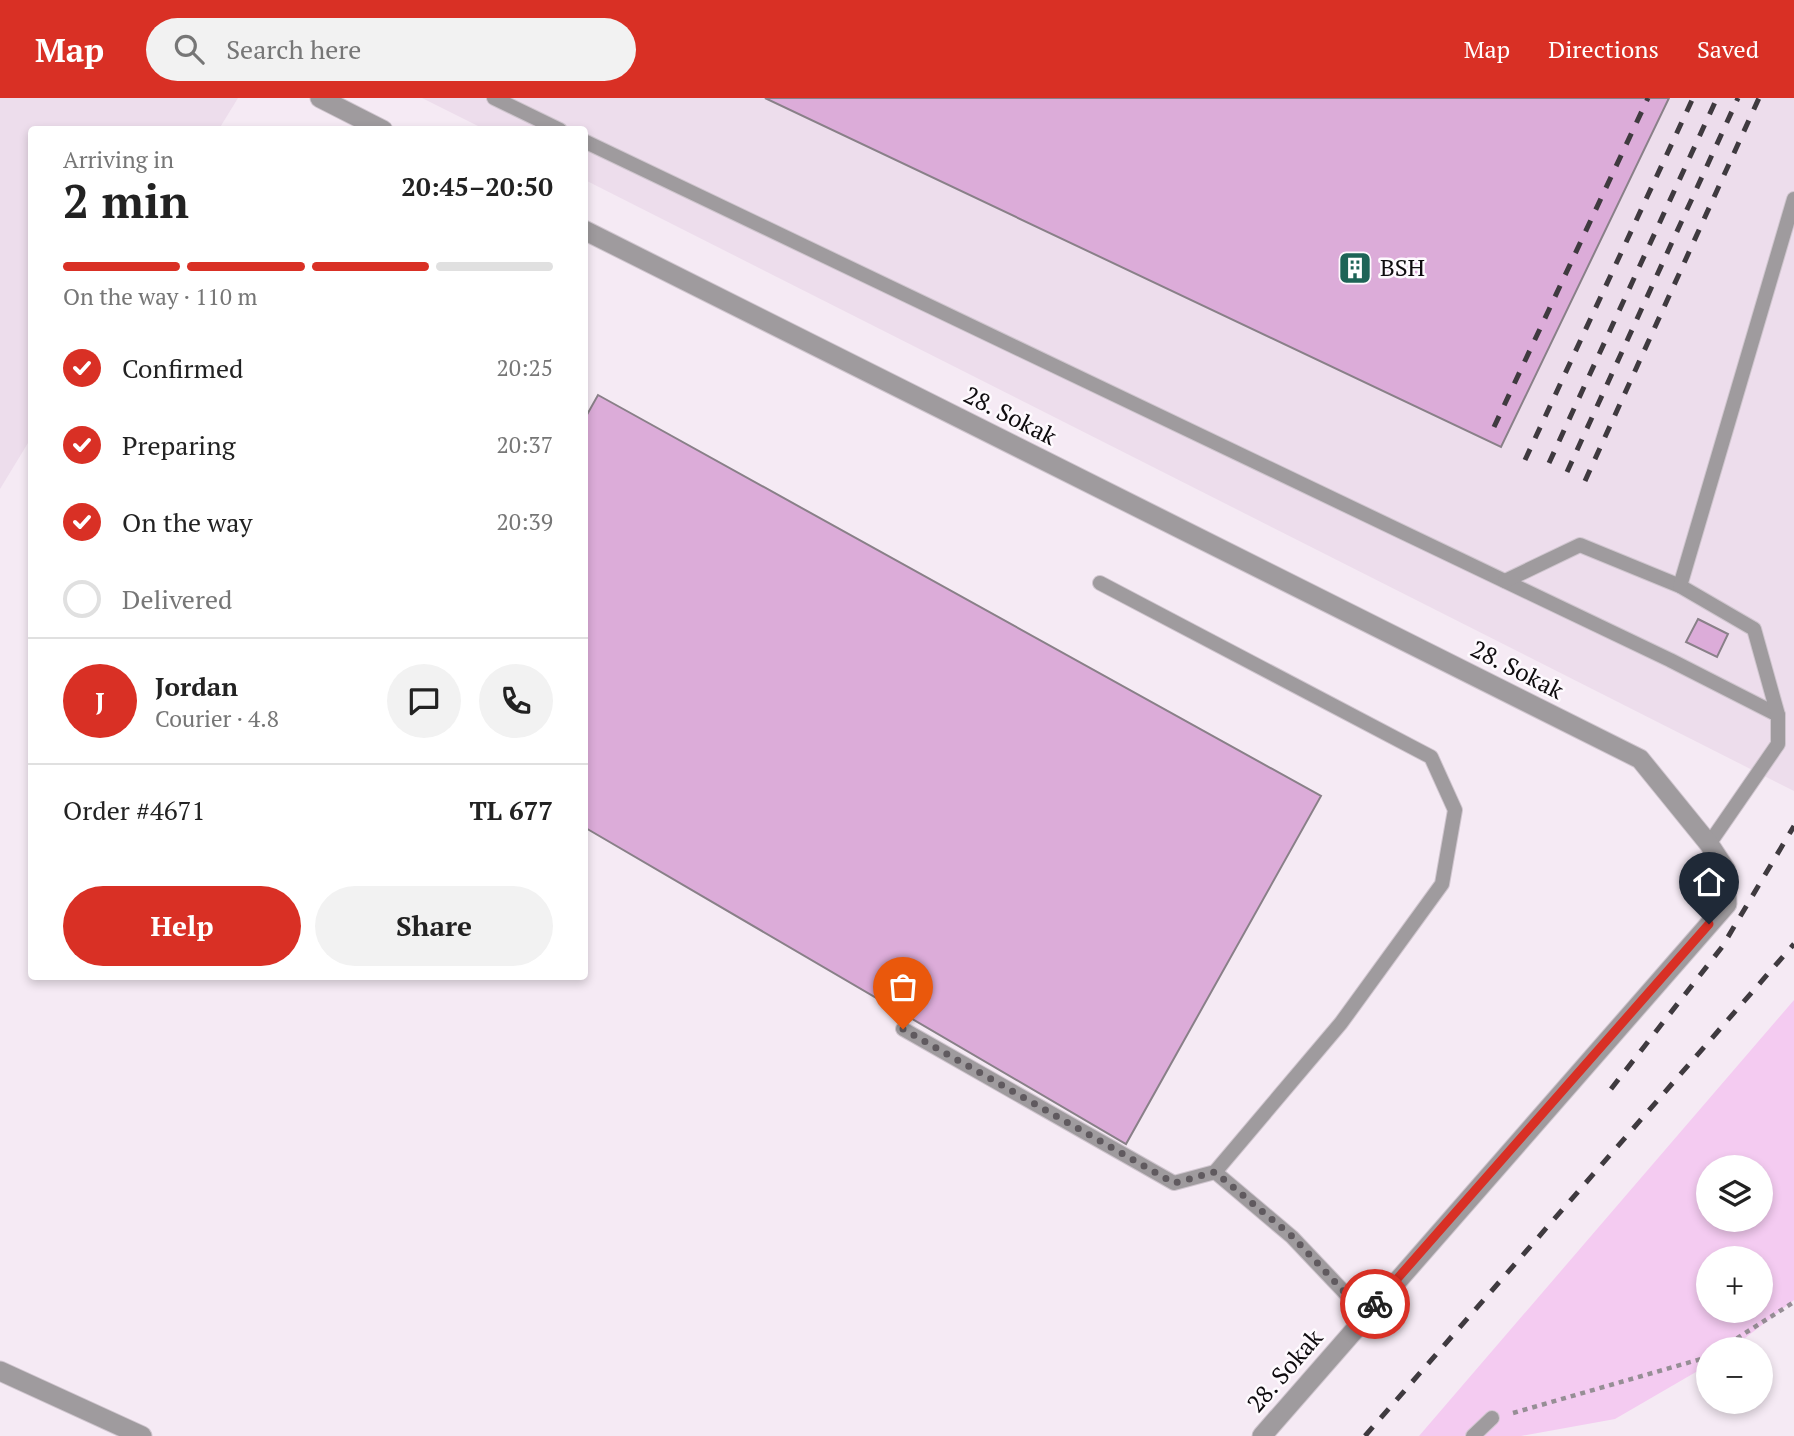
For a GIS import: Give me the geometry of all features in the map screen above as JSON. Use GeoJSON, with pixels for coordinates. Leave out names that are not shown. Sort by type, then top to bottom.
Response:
{"type":"FeatureCollection","features":[{"type":"Feature","properties":{"kind":"street"},"geometry":{"type":"LineString","coordinates":[[320,98],[375,126]]}},
{"type":"Feature","properties":{"kind":"street","name":"28. Sokak"},"geometry":{"type":"LineString","coordinates":[[588,232],[1640,759],[1709,844],[1726,870],[1727,904],[1262,1436]]}},
{"type":"Feature","properties":{"kind":"street"},"geometry":{"type":"LineString","coordinates":[[0,1371],[142,1436]]}},
{"type":"Feature","properties":{"kind":"lane"},"geometry":{"type":"LineString","coordinates":[[494,98],[552,126]]}},
{"type":"Feature","properties":{"kind":"lane"},"geometry":{"type":"LineString","coordinates":[[588,143],[1670,660],[1778,715]]}},
{"type":"Feature","properties":{"kind":"lane"},"geometry":{"type":"LineString","coordinates":[[1681,586],[1794,199]]}},
{"type":"Feature","properties":{"kind":"lane"},"geometry":{"type":"LineString","coordinates":[[1505,581],[1580,545],[1681,586],[1754,629],[1778,715],[1778,744],[1709,844]]}},
{"type":"Feature","properties":{"kind":"lane"},"geometry":{"type":"LineString","coordinates":[[903,1029],[1174,1183],[1215,1172],[1340,1023],[1442,884],[1455,810],[1431,757],[1100,583]]}},
{"type":"Feature","properties":{"kind":"lane"},"geometry":{"type":"LineString","coordinates":[[1215,1172],[1293,1237],[1366,1315]]}},
{"type":"Feature","properties":{"kind":"lane"},"geometry":{"type":"LineString","coordinates":[[1473,1436],[1492,1419]]}},
{"type":"Feature","properties":{"kind":"path"},"geometry":{"type":"LineString","coordinates":[[1739,1337],[1794,1302]]}},
{"type":"Feature","properties":{"kind":"path"},"geometry":{"type":"LineString","coordinates":[[1492,1419],[1696,1360]]}},
{"type":"Feature","properties":{"kind":"shaded area"},"geometry":{"type":"Polygon","coordinates":[[[0,98],[238,98],[221,126],[28,126],[28,443],[0,489],[0,98]]]}},
{"type":"Feature","properties":{"kind":"shaded area"},"geometry":{"type":"Polygon","coordinates":[[[422,98],[1794,98],[1794,791],[588,182],[588,126],[478,126],[422,98]]]}},
{"type":"Feature","properties":{"kind":"shaded area"},"geometry":{"type":"Polygon","coordinates":[[[1794,1000],[1794,1300],[1773,1316],[1773,1246],[1696,1246],[1696,1323],[1764,1323],[1746,1337],[1696,1337],[1696,1372],[1615,1419],[1521,1436],[1419,1436],[1794,1000]]]}},
{"type":"Feature","properties":{"kind":"building","name":"BSH"},"geometry":{"type":"Polygon","coordinates":[[[765,98],[1669,98],[1501,447],[765,98]]]}},
{"type":"Feature","properties":{"kind":"building"},"geometry":{"type":"Polygon","coordinates":[[[598,395],[1321,796],[1126,1144],[588,829],[588,413],[598,395]]]}},
{"type":"Feature","properties":{"kind":"building"},"geometry":{"type":"Polygon","coordinates":[[[1698,619],[1728,634],[1717,657],[1686,642],[1698,619]]]}},
{"type":"Feature","properties":{"kind":"railway"},"geometry":{"type":"LineString","coordinates":[[1494,427],[1648,98]]}},
{"type":"Feature","properties":{"kind":"railway"},"geometry":{"type":"LineString","coordinates":[[1525,460],[1693,98]]}},
{"type":"Feature","properties":{"kind":"railway"},"geometry":{"type":"LineString","coordinates":[[1549,463],[1717,98]]}},
{"type":"Feature","properties":{"kind":"railway"},"geometry":{"type":"LineString","coordinates":[[1567,472],[1738,98]]}},
{"type":"Feature","properties":{"kind":"railway"},"geometry":{"type":"LineString","coordinates":[[1585,481],[1759,98]]}},
{"type":"Feature","properties":{"kind":"railway"},"geometry":{"type":"LineString","coordinates":[[1611,1089],[1722,947],[1794,826]]}},
{"type":"Feature","properties":{"kind":"railway"},"geometry":{"type":"LineString","coordinates":[[1365,1436],[1794,944]]}},
{"type":"Feature","properties":{"kind":"way so far"},"geometry":{"type":"LineString","coordinates":[[903,1029],[1174,1183],[1215,1172],[1293,1237],[1366,1315],[1375,1304]]}},
{"type":"Feature","properties":{"kind":"place","name":"BSH"},"geometry":{"type":"Point","coordinates":[1355,268]}},
{"type":"Feature","properties":{"kind":"route"},"geometry":{"type":"LineString","coordinates":[[1375,1304],[1709,924]]}}]}
